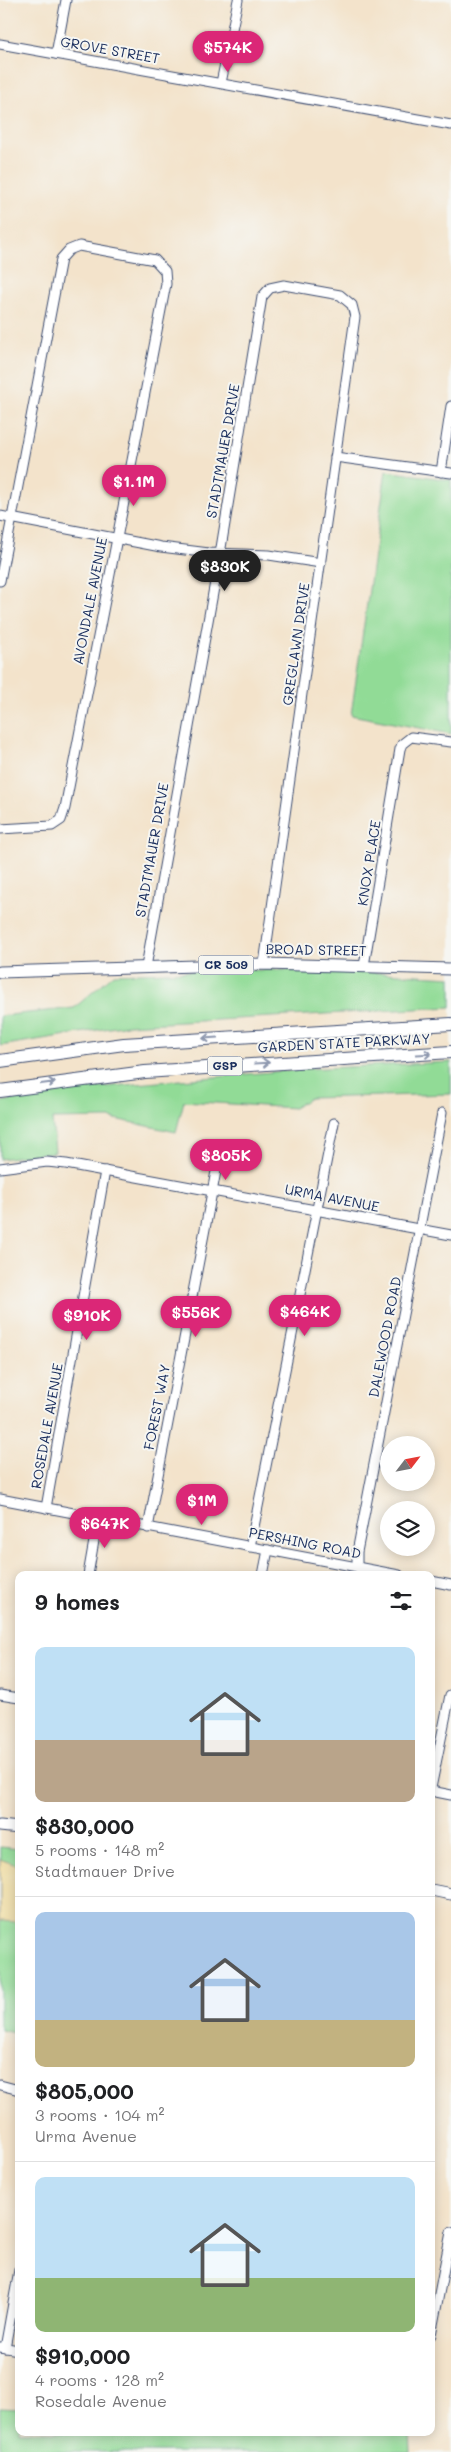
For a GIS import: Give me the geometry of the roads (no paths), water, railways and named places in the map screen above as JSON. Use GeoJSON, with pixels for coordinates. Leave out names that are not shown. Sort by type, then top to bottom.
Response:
{"type":"FeatureCollection","features":[{"type":"Feature","properties":{"kind":"highway","name":"GARDEN STATE PARKWAY"},"geometry":{"type":"LineString","coordinates":[[0,1060],[124,1044],[451,1024]]}},
{"type":"Feature","properties":{"kind":"highway","name":"GARDEN STATE PARKWAY"},"geometry":{"type":"LineString","coordinates":[[0,1091],[145,1072],[451,1052]]}},
{"type":"Feature","properties":{"kind":"main road","name":"BROAD STREET"},"geometry":{"type":"LineString","coordinates":[[0,972],[264,964],[451,969]]}},
{"type":"Feature","properties":{"kind":"main road"},"geometry":{"type":"LineString","coordinates":[[0,1826],[15,1828]]}},
{"type":"Feature","properties":{"kind":"main road"},"geometry":{"type":"LineString","coordinates":[[435,1891],[451,1894]]}},
{"type":"Feature","properties":{"kind":"street"},"geometry":{"type":"LineString","coordinates":[[56,54],[66,0]]}},
{"type":"Feature","properties":{"kind":"street"},"geometry":{"type":"LineString","coordinates":[[221,84],[238,0]]}},
{"type":"Feature","properties":{"kind":"street","name":"GROVE STREET"},"geometry":{"type":"LineString","coordinates":[[0,44],[451,125]]}},
{"type":"Feature","properties":{"kind":"street","name":"AVONDALE AVENUE"},"geometry":{"type":"LineString","coordinates":[[0,829],[52,826],[57,824],[63,815],[166,276],[162,266],[155,260],[79,246],[64,253],[59,268],[12,518]]}},
{"type":"Feature","properties":{"kind":"street","name":"STADTMAUER DRIVE"},"geometry":{"type":"LineString","coordinates":[[146,967],[220,554],[262,297],[270,288],[284,285],[340,295],[352,305],[355,317],[353,327]]}},
{"type":"Feature","properties":{"kind":"street","name":"GREGLAWN DRIVE"},"geometry":{"type":"LineString","coordinates":[[264,964],[353,327]]}},
{"type":"Feature","properties":{"kind":"street"},"geometry":{"type":"LineString","coordinates":[[441,472],[451,406]]}},
{"type":"Feature","properties":{"kind":"street"},"geometry":{"type":"LineString","coordinates":[[335,457],[451,473]]}},
{"type":"Feature","properties":{"kind":"street"},"geometry":{"type":"LineString","coordinates":[[0,516],[161,547],[220,554],[269,555],[321,563]]}},
{"type":"Feature","properties":{"kind":"street"},"geometry":{"type":"LineString","coordinates":[[0,581],[12,518]]}},
{"type":"Feature","properties":{"kind":"street","name":"KNOX PLACE"},"geometry":{"type":"LineString","coordinates":[[364,966],[402,744],[411,737],[451,742]]}},
{"type":"Feature","properties":{"kind":"street","name":"DALEWOOD ROAD"},"geometry":{"type":"LineString","coordinates":[[360,1571],[357,1552],[442,1113]]}},
{"type":"Feature","properties":{"kind":"street"},"geometry":{"type":"LineString","coordinates":[[250,1547],[334,1123]]}},
{"type":"Feature","properties":{"kind":"street","name":"FOREST WAY"},"geometry":{"type":"LineString","coordinates":[[148,1528],[221,1145]]}},
{"type":"Feature","properties":{"kind":"street","name":"URMA AVENUE"},"geometry":{"type":"LineString","coordinates":[[0,1168],[47,1162],[212,1190],[451,1235]]}},
{"type":"Feature","properties":{"kind":"street","name":"ROSEDALE AVENUE"},"geometry":{"type":"LineString","coordinates":[[46,1508],[105,1171]]}},
{"type":"Feature","properties":{"kind":"street","name":"PERSHING ROAD"},"geometry":{"type":"LineString","coordinates":[[0,1499],[268,1550],[360,1571]]}},
{"type":"Feature","properties":{"kind":"street"},"geometry":{"type":"LineString","coordinates":[[89,1571],[98,1518]]}},
{"type":"Feature","properties":{"kind":"street"},"geometry":{"type":"LineString","coordinates":[[264,1571],[268,1550]]}},
{"type":"Feature","properties":{"kind":"street"},"geometry":{"type":"LineString","coordinates":[[435,1582],[451,1585]]}},
{"type":"Feature","properties":{"kind":"street"},"geometry":{"type":"LineString","coordinates":[[0,1695],[15,1697]]}},
{"type":"Feature","properties":{"kind":"street"},"geometry":{"type":"LineString","coordinates":[[435,1770],[450,1695]]}},
{"type":"Feature","properties":{"kind":"street"},"geometry":{"type":"LineString","coordinates":[[435,1791],[451,1795]]}},
{"type":"Feature","properties":{"kind":"street"},"geometry":{"type":"LineString","coordinates":[[0,2086],[15,2089]]}},
{"type":"Feature","properties":{"kind":"street"},"geometry":{"type":"LineString","coordinates":[[435,2314],[451,2232]]}},
{"type":"Feature","properties":{"kind":"street"},"geometry":{"type":"LineString","coordinates":[[15,2288],[2,2348],[15,2350]]}}]}
